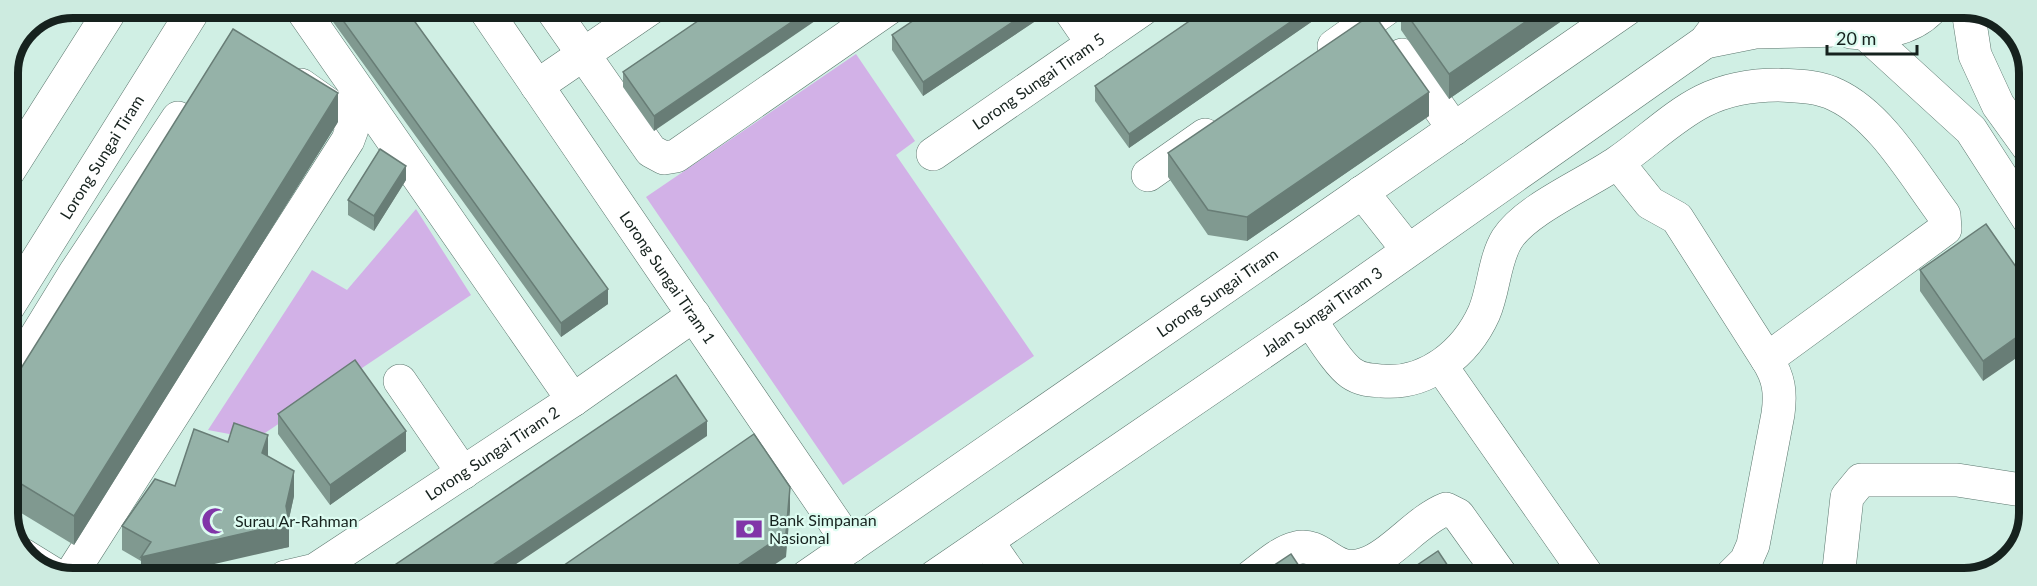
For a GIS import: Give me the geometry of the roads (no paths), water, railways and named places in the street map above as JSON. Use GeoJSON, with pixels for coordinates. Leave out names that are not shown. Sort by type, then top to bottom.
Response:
{"type":"FeatureCollection","features":[{"type":"Feature","properties":{"kind":"street"},"geometry":{"type":"LineString","coordinates":[[18,135],[105,18]]}},
{"type":"Feature","properties":{"kind":"street","name":"Lorong Sungai Tiram"},"geometry":{"type":"LineString","coordinates":[[18,291],[189,18]]}},
{"type":"Feature","properties":{"kind":"street"},"geometry":{"type":"LineString","coordinates":[[308,18],[573,399]]}},
{"type":"Feature","properties":{"kind":"street","name":"Lorong Sungai Tiram 1"},"geometry":{"type":"LineString","coordinates":[[491,18],[851,546]]}},
{"type":"Feature","properties":{"kind":"street"},"geometry":{"type":"LineString","coordinates":[[558,18],[651,151],[664,158],[676,156],[875,18]]}},
{"type":"Feature","properties":{"kind":"street"},"geometry":{"type":"LineString","coordinates":[[537,86],[637,18]]}},
{"type":"Feature","properties":{"kind":"street"},"geometry":{"type":"LineString","coordinates":[[1075,18],[1093,44]]}},
{"type":"Feature","properties":{"kind":"street","name":"Lorong Sungai Tiram 5"},"geometry":{"type":"LineString","coordinates":[[933,154],[1130,18]]}},
{"type":"Feature","properties":{"kind":"street"},"geometry":{"type":"LineString","coordinates":[[1309,63],[1374,18]]}},
{"type":"Feature","properties":{"kind":"street"},"geometry":{"type":"LineString","coordinates":[[1384,18],[1454,129]]}},
{"type":"Feature","properties":{"kind":"street","name":"Lorong Sungai Tiram"},"geometry":{"type":"LineString","coordinates":[[819,568],[1614,18]]}},
{"type":"Feature","properties":{"kind":"street","name":"Jalan Sungai Tiram 3"},"geometry":{"type":"LineString","coordinates":[[947,568],[1310,320],[1705,42],[1723,18]]}},
{"type":"Feature","properties":{"kind":"street"},"geometry":{"type":"LineString","coordinates":[[1815,18],[1854,32],[1971,130],[2019,204]]}},
{"type":"Feature","properties":{"kind":"street","name":"Jalan Sungai Tiram 3"},"geometry":{"type":"LineString","coordinates":[[1705,42],[1755,32],[1854,32],[1897,29],[1916,18]]}},
{"type":"Feature","properties":{"kind":"street"},"geometry":{"type":"LineString","coordinates":[[1969,18],[1975,55],[1998,105],[2019,134]]}},
{"type":"Feature","properties":{"kind":"street"},"geometry":{"type":"LineString","coordinates":[[75,568],[348,140],[352,129],[349,119],[281,71]]}},
{"type":"Feature","properties":{"kind":"street"},"geometry":{"type":"LineString","coordinates":[[1310,320],[1350,373],[1366,380],[1393,382],[1417,378],[1441,366],[1468,342],[1479,322],[1507,240],[1524,220],[1618,163],[1702,101],[1734,90],[1771,85],[1802,86],[1823,91],[1856,106],[1875,124],[1944,215],[1945,229],[1767,359]]}},
{"type":"Feature","properties":{"kind":"street"},"geometry":{"type":"LineString","coordinates":[[18,366],[75,273],[192,97]]}},
{"type":"Feature","properties":{"kind":"street"},"geometry":{"type":"LineString","coordinates":[[1148,175],[1234,116]]}},
{"type":"Feature","properties":{"kind":"street"},"geometry":{"type":"LineString","coordinates":[[1618,163],[1650,203],[1677,218],[1777,375],[1780,395],[1778,414],[1753,545],[1746,561],[1739,568]]}},
{"type":"Feature","properties":{"kind":"street"},"geometry":{"type":"LineString","coordinates":[[1362,192],[1408,250]]}},
{"type":"Feature","properties":{"kind":"street"},"geometry":{"type":"LineString","coordinates":[[40,255],[75,273]]}},
{"type":"Feature","properties":{"kind":"street","name":"Lorong Sungai Tiram 2"},"geometry":{"type":"LineString","coordinates":[[318,568],[463,473],[694,315]]}},
{"type":"Feature","properties":{"kind":"street"},"geometry":{"type":"LineString","coordinates":[[1441,366],[1582,568]]}},
{"type":"Feature","properties":{"kind":"street"},"geometry":{"type":"LineString","coordinates":[[400,381],[463,473]]}},
{"type":"Feature","properties":{"kind":"street"},"geometry":{"type":"LineString","coordinates":[[740,447],[770,427]]}},
{"type":"Feature","properties":{"kind":"street"},"geometry":{"type":"LineString","coordinates":[[1839,568],[1847,497],[1861,480],[1957,480],[2019,489]]}},
{"type":"Feature","properties":{"kind":"street"},"geometry":{"type":"LineString","coordinates":[[1263,568],[1298,547],[1314,548],[1336,564],[1351,568],[1367,564],[1446,509],[1458,515],[1496,568]]}},
{"type":"Feature","properties":{"kind":"street"},"geometry":{"type":"LineString","coordinates":[[987,541],[1006,568]]}},
{"type":"Feature","properties":{"kind":"place","name":"Surau Ar-Rahman"},"geometry":{"type":"Point","coordinates":[215,521]}},
{"type":"Feature","properties":{"kind":"place","name":"Bank Simpanan Nasional"},"geometry":{"type":"Point","coordinates":[749,529]}}]}
